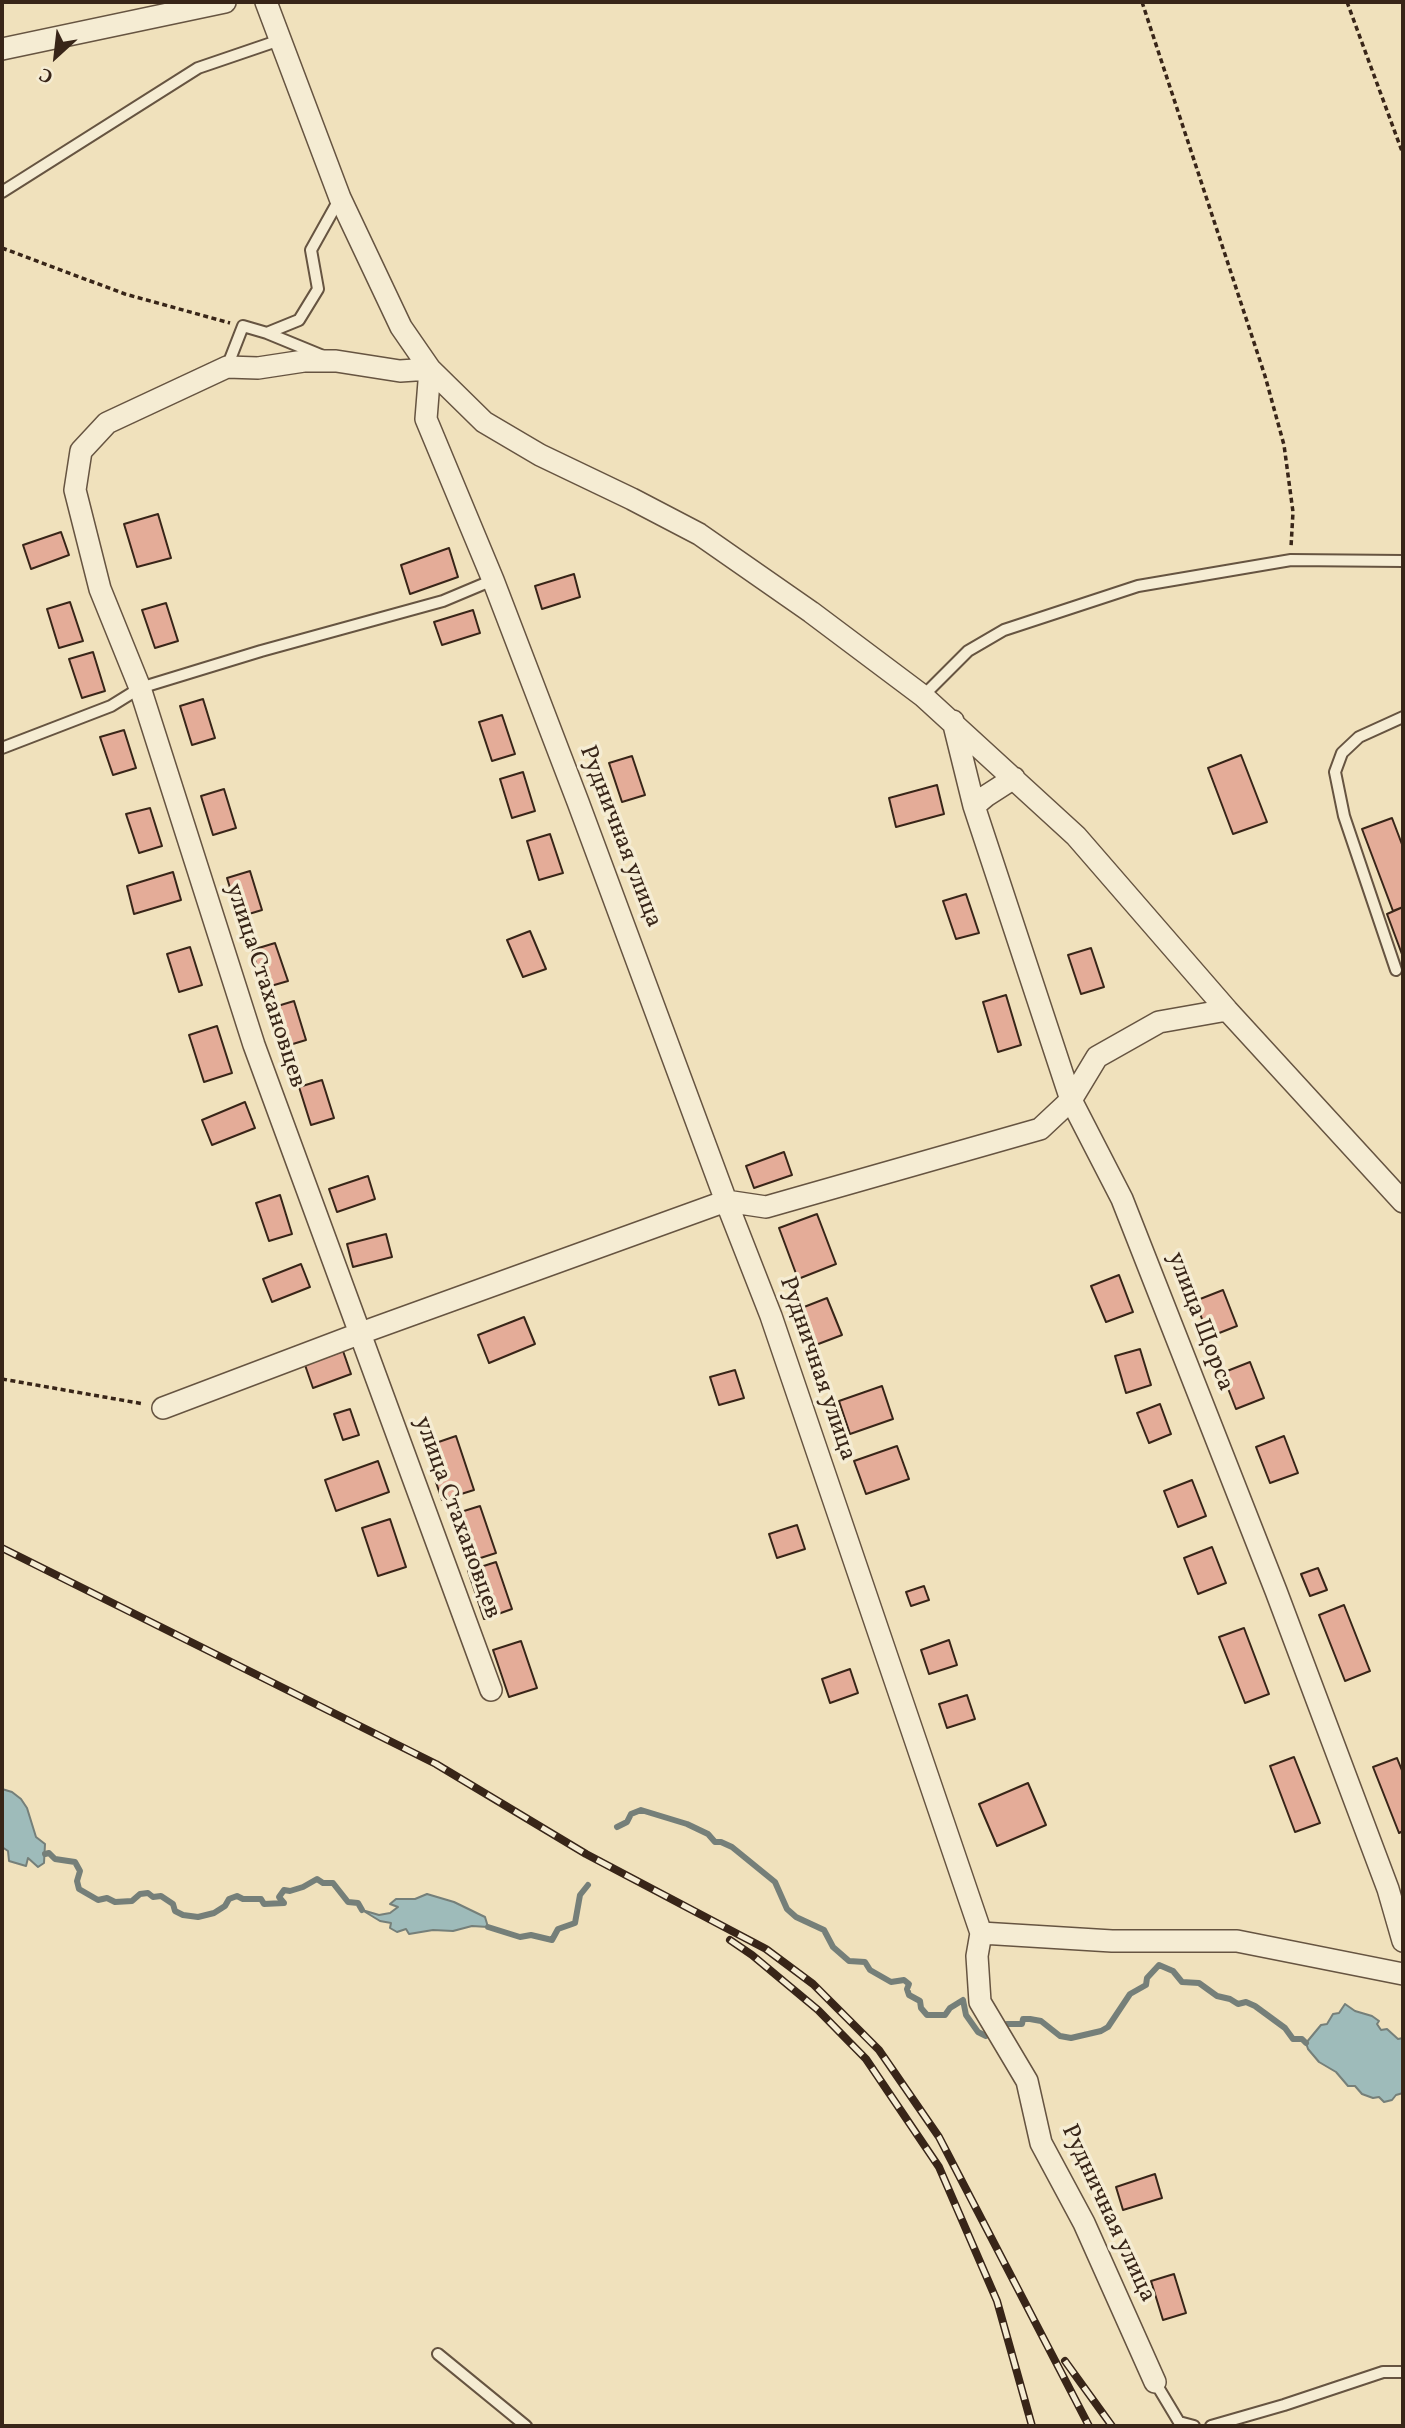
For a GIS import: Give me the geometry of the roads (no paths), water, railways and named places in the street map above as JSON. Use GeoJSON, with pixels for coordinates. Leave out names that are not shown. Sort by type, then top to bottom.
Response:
{"type":"FeatureCollection","features":[{"type":"Feature","properties":{"kind":"street"},"geometry":{"type":"LineString","coordinates":[[2,49],[225,2]]}},
{"type":"Feature","properties":{"kind":"street"},"geometry":{"type":"LineString","coordinates":[[267,2],[340,198],[401,327],[430,369],[484,422],[540,455],[698,534],[811,612],[923,696],[1076,836],[1227,1010],[1403,1202]]}},
{"type":"Feature","properties":{"kind":"street"},"geometry":{"type":"LineString","coordinates":[[227,367],[258,368],[303,361],[336,361],[400,371],[430,369]]}},
{"type":"Feature","properties":{"kind":"street","name":"улица Стахановцев"},"geometry":{"type":"LineString","coordinates":[[227,367],[107,423],[81,451],[75,490],[100,589],[141,688],[254,1045],[491,1690]]}},
{"type":"Feature","properties":{"kind":"street","name":"Рудничная улица"},"geometry":{"type":"LineString","coordinates":[[430,369],[426,419],[494,580],[771,1316],[981,1933],[977,1956],[980,2002],[1027,2081],[1041,2143],[1084,2223],[1155,2382]]}},
{"type":"Feature","properties":{"kind":"street","name":"улица Щорса"},"geometry":{"type":"LineString","coordinates":[[953,722],[974,806],[1071,1100],[1122,1199],[1276,1591],[1388,1889],[1403,1941]]}},
{"type":"Feature","properties":{"kind":"street"},"geometry":{"type":"LineString","coordinates":[[974,806],[1014,778]]}},
{"type":"Feature","properties":{"kind":"street"},"geometry":{"type":"LineString","coordinates":[[163,1408],[726,1201],[766,1207],[1040,1129],[1071,1100],[1097,1058],[1159,1022],[1227,1010]]}},
{"type":"Feature","properties":{"kind":"street"},"geometry":{"type":"LineString","coordinates":[[981,1933],[1112,1941],[1237,1941],[1403,1973]]}},
{"type":"Feature","properties":{"kind":"lane"},"geometry":{"type":"LineString","coordinates":[[2,192],[198,68],[280,40]]}},
{"type":"Feature","properties":{"kind":"lane"},"geometry":{"type":"LineString","coordinates":[[267,333],[299,320],[318,289],[311,250],[340,198]]}},
{"type":"Feature","properties":{"kind":"lane"},"geometry":{"type":"LineString","coordinates":[[227,367],[243,326],[336,361]]}},
{"type":"Feature","properties":{"kind":"lane"},"geometry":{"type":"LineString","coordinates":[[923,696],[968,651],[1004,630],[1139,586],[1291,560],[1403,561]]}},
{"type":"Feature","properties":{"kind":"lane"},"geometry":{"type":"LineString","coordinates":[[2,748],[111,706],[141,688],[261,651],[443,601],[494,580]]}},
{"type":"Feature","properties":{"kind":"lane"},"geometry":{"type":"LineString","coordinates":[[1396,970],[1345,816],[1335,772],[1342,753],[1359,737],[1403,717]]}},
{"type":"Feature","properties":{"kind":"lane"},"geometry":{"type":"LineString","coordinates":[[438,2354],[526,2426]]}},
{"type":"Feature","properties":{"kind":"lane"},"geometry":{"type":"LineString","coordinates":[[1211,2426],[1383,2372],[1403,2372]]}},
{"type":"Feature","properties":{"kind":"lane"},"geometry":{"type":"LineString","coordinates":[[1155,2382],[1179,2421],[1194,2426]]}},
{"type":"Feature","properties":{"kind":"water"},"geometry":{"type":"Polygon","coordinates":[[[2,1789],[21,1799],[27,1808],[36,1837],[45,1844],[44,1863],[38,1867],[28,1858],[26,1866],[9,1861],[8,1851],[2,1847],[2,1789]]]}},
{"type":"Feature","properties":{"kind":"water"},"geometry":{"type":"Polygon","coordinates":[[[427,1894],[454,1902],[485,1917],[488,1927],[472,1926],[453,1931],[433,1930],[409,1934],[406,1929],[397,1932],[390,1928],[391,1923],[380,1921],[362,1910],[379,1915],[390,1913],[398,1907],[390,1904],[396,1899],[415,1899],[427,1894]]]}},
{"type":"Feature","properties":{"kind":"water"},"geometry":{"type":"Polygon","coordinates":[[[1345,2004],[1379,2021],[1377,2024],[1381,2030],[1387,2029],[1398,2039],[1403,2038],[1403,2093],[1392,2100],[1384,2102],[1379,2097],[1362,2094],[1355,2086],[1348,2086],[1336,2072],[1319,2062],[1308,2049],[1306,2043],[1321,2025],[1327,2024],[1333,2014],[1339,2013],[1345,2004]]]}},
{"type":"Feature","properties":{"kind":"waterway"},"geometry":{"type":"LineString","coordinates":[[617,1827],[627,1822],[631,1814],[641,1810],[687,1824],[708,1834],[715,1842],[732,1847],[775,1882],[787,1909],[796,1917],[824,1930],[833,1947],[849,1961],[865,1962],[870,1970],[891,1982],[904,1980],[909,1984],[909,1995],[920,2001],[921,2008],[927,2015],[945,2015],[950,2008],[963,2000],[966,2015],[978,2032],[986,2036],[991,2031]]}},
{"type":"Feature","properties":{"kind":"waterway"},"geometry":{"type":"LineString","coordinates":[[45,1854],[49,1853],[55,1859],[75,1862],[80,1871],[77,1881],[79,1889],[98,1900],[107,1898],[115,1902],[132,1901],[140,1894],[148,1893],[153,1897],[161,1896],[173,1904],[175,1911],[183,1915],[198,1917],[214,1913],[225,1906],[229,1899],[237,1896],[243,1899],[261,1899],[264,1904],[284,1903],[279,1897],[284,1890],[303,1887],[317,1879],[323,1883],[333,1883],[348,1902],[358,1903],[362,1910]]}},
{"type":"Feature","properties":{"kind":"waterway"},"geometry":{"type":"LineString","coordinates":[[488,1927],[520,1937],[531,1935],[552,1940],[558,1929],[575,1923],[580,1895],[588,1885]]}},
{"type":"Feature","properties":{"kind":"waterway"},"geometry":{"type":"LineString","coordinates":[[1001,2027],[1007,2024],[1022,2024],[1023,2019],[1030,2019],[1041,2021],[1060,2036],[1071,2038],[1101,2031],[1108,2027],[1130,1994],[1146,1985],[1147,1978],[1159,1965],[1173,1971],[1182,1982],[1199,1983],[1217,1996],[1238,2004],[1246,2002],[1255,2006],[1285,2028],[1293,2039],[1302,2039],[1306,2043]]}},
{"type":"Feature","properties":{"kind":"railway"},"geometry":{"type":"LineString","coordinates":[[2,1548],[436,1764],[586,1854],[766,1949],[813,1984],[879,2050],[939,2137],[1089,2426]]}},
{"type":"Feature","properties":{"kind":"railway"},"geometry":{"type":"LineString","coordinates":[[730,1940],[818,2010],[866,2059],[939,2167],[997,2301],[1032,2426]]}},
{"type":"Feature","properties":{"kind":"railway"},"geometry":{"type":"LineString","coordinates":[[1065,2361],[1112,2426]]}}]}
